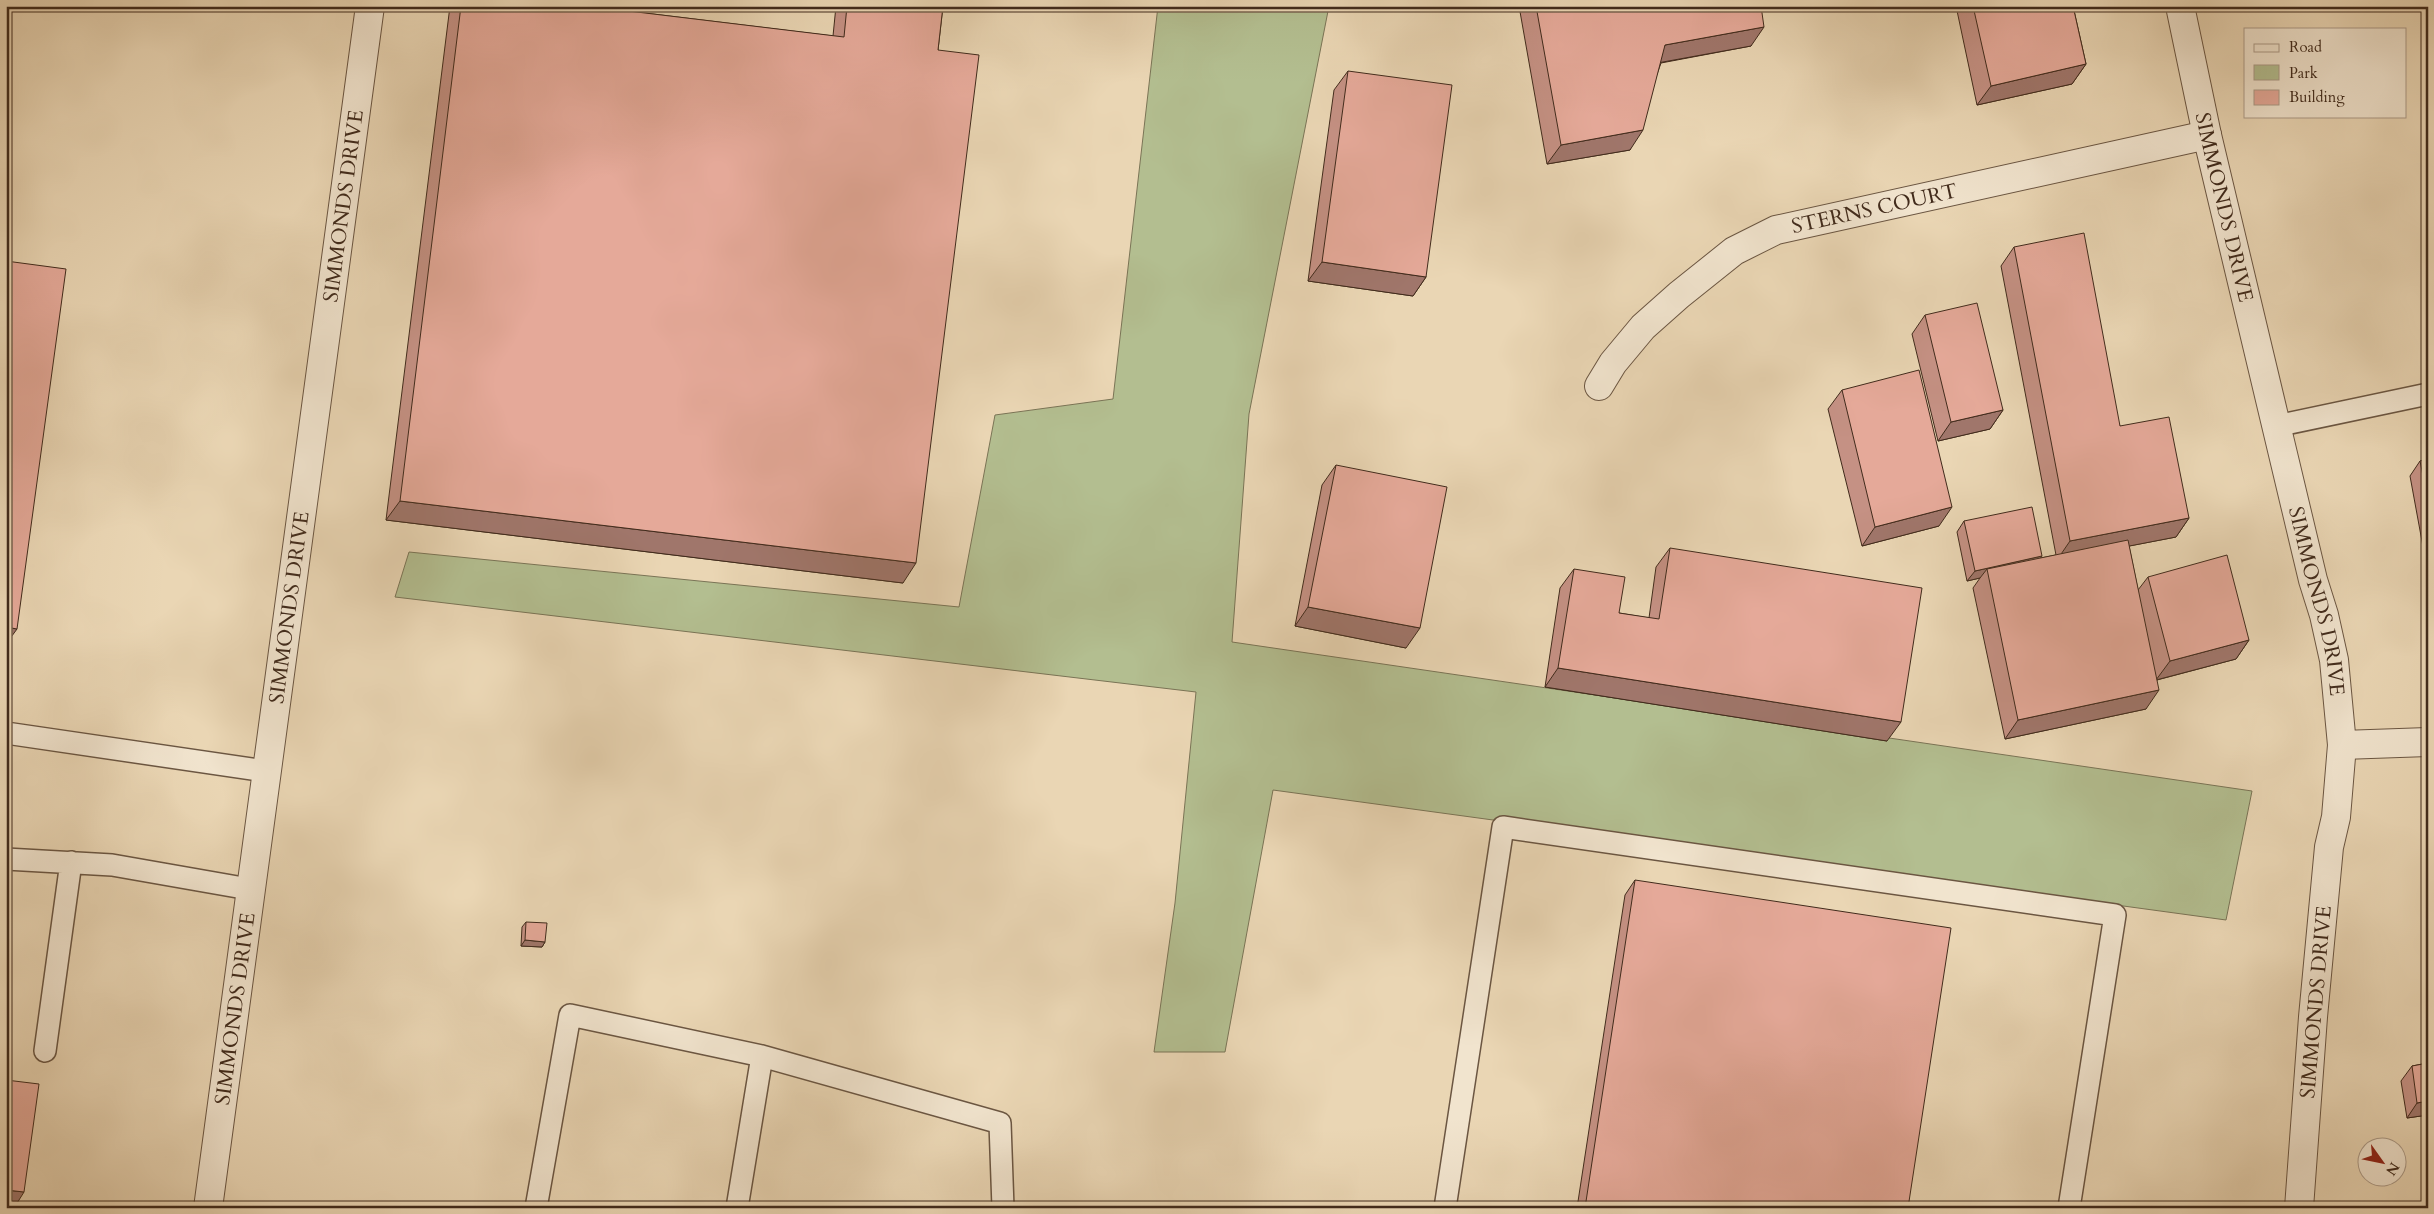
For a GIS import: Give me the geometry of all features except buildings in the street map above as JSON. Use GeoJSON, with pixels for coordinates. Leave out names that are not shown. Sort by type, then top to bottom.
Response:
{"type":"FeatureCollection","features":[{"type":"Feature","properties":{"kind":"street","name":"SIMMONDS DRIVE"},"geometry":{"type":"LineString","coordinates":[[208,1208],[265,771],[370,6]]}},
{"type":"Feature","properties":{"kind":"street","name":"SIMMONDS DRIVE"},"geometry":{"type":"LineString","coordinates":[[2180,6],[2207,135],[2334,660],[2342,745],[2336,817],[2329,847],[2313,1017],[2299,1208]]}},
{"type":"Feature","properties":{"kind":"street","name":"STERNS COURT"},"geometry":{"type":"LineString","coordinates":[[1599,386],[1614,363],[1644,327],[1679,295],[1734,251],[1776,230],[2207,135]]}},
{"type":"Feature","properties":{"kind":"street"},"geometry":{"type":"LineString","coordinates":[[2342,745],[2428,742]]}},
{"type":"Feature","properties":{"kind":"lane"},"geometry":{"type":"LineString","coordinates":[[2276,426],[2428,394]]}},
{"type":"Feature","properties":{"kind":"lane"},"geometry":{"type":"LineString","coordinates":[[6,733],[265,771]]}},
{"type":"Feature","properties":{"kind":"lane"},"geometry":{"type":"LineString","coordinates":[[1445,1208],[1503,827],[2115,916],[2069,1208]]}},
{"type":"Feature","properties":{"kind":"lane"},"geometry":{"type":"LineString","coordinates":[[6,859],[112,865],[250,889]]}},
{"type":"Feature","properties":{"kind":"lane"},"geometry":{"type":"LineString","coordinates":[[45,1051],[71,862]]}},
{"type":"Feature","properties":{"kind":"lane"},"geometry":{"type":"LineString","coordinates":[[536,1208],[570,1015],[762,1056],[1000,1123],[1003,1208]]}},
{"type":"Feature","properties":{"kind":"lane"},"geometry":{"type":"LineString","coordinates":[[737,1208],[762,1056]]}},
{"type":"Feature","properties":{"kind":"green space"},"geometry":{"type":"Polygon","coordinates":[[[72,6],[270,6],[268,10],[72,6]]]}},
{"type":"Feature","properties":{"kind":"green space"},"geometry":{"type":"Polygon","coordinates":[[[1158,6],[1329,6],[1249,414],[1232,642],[2252,791],[2226,920],[1273,790],[1225,1052],[1154,1052],[1175,903],[1196,692],[395,597],[409,552],[959,607],[995,415],[1113,399],[1158,6]]]}}]}
